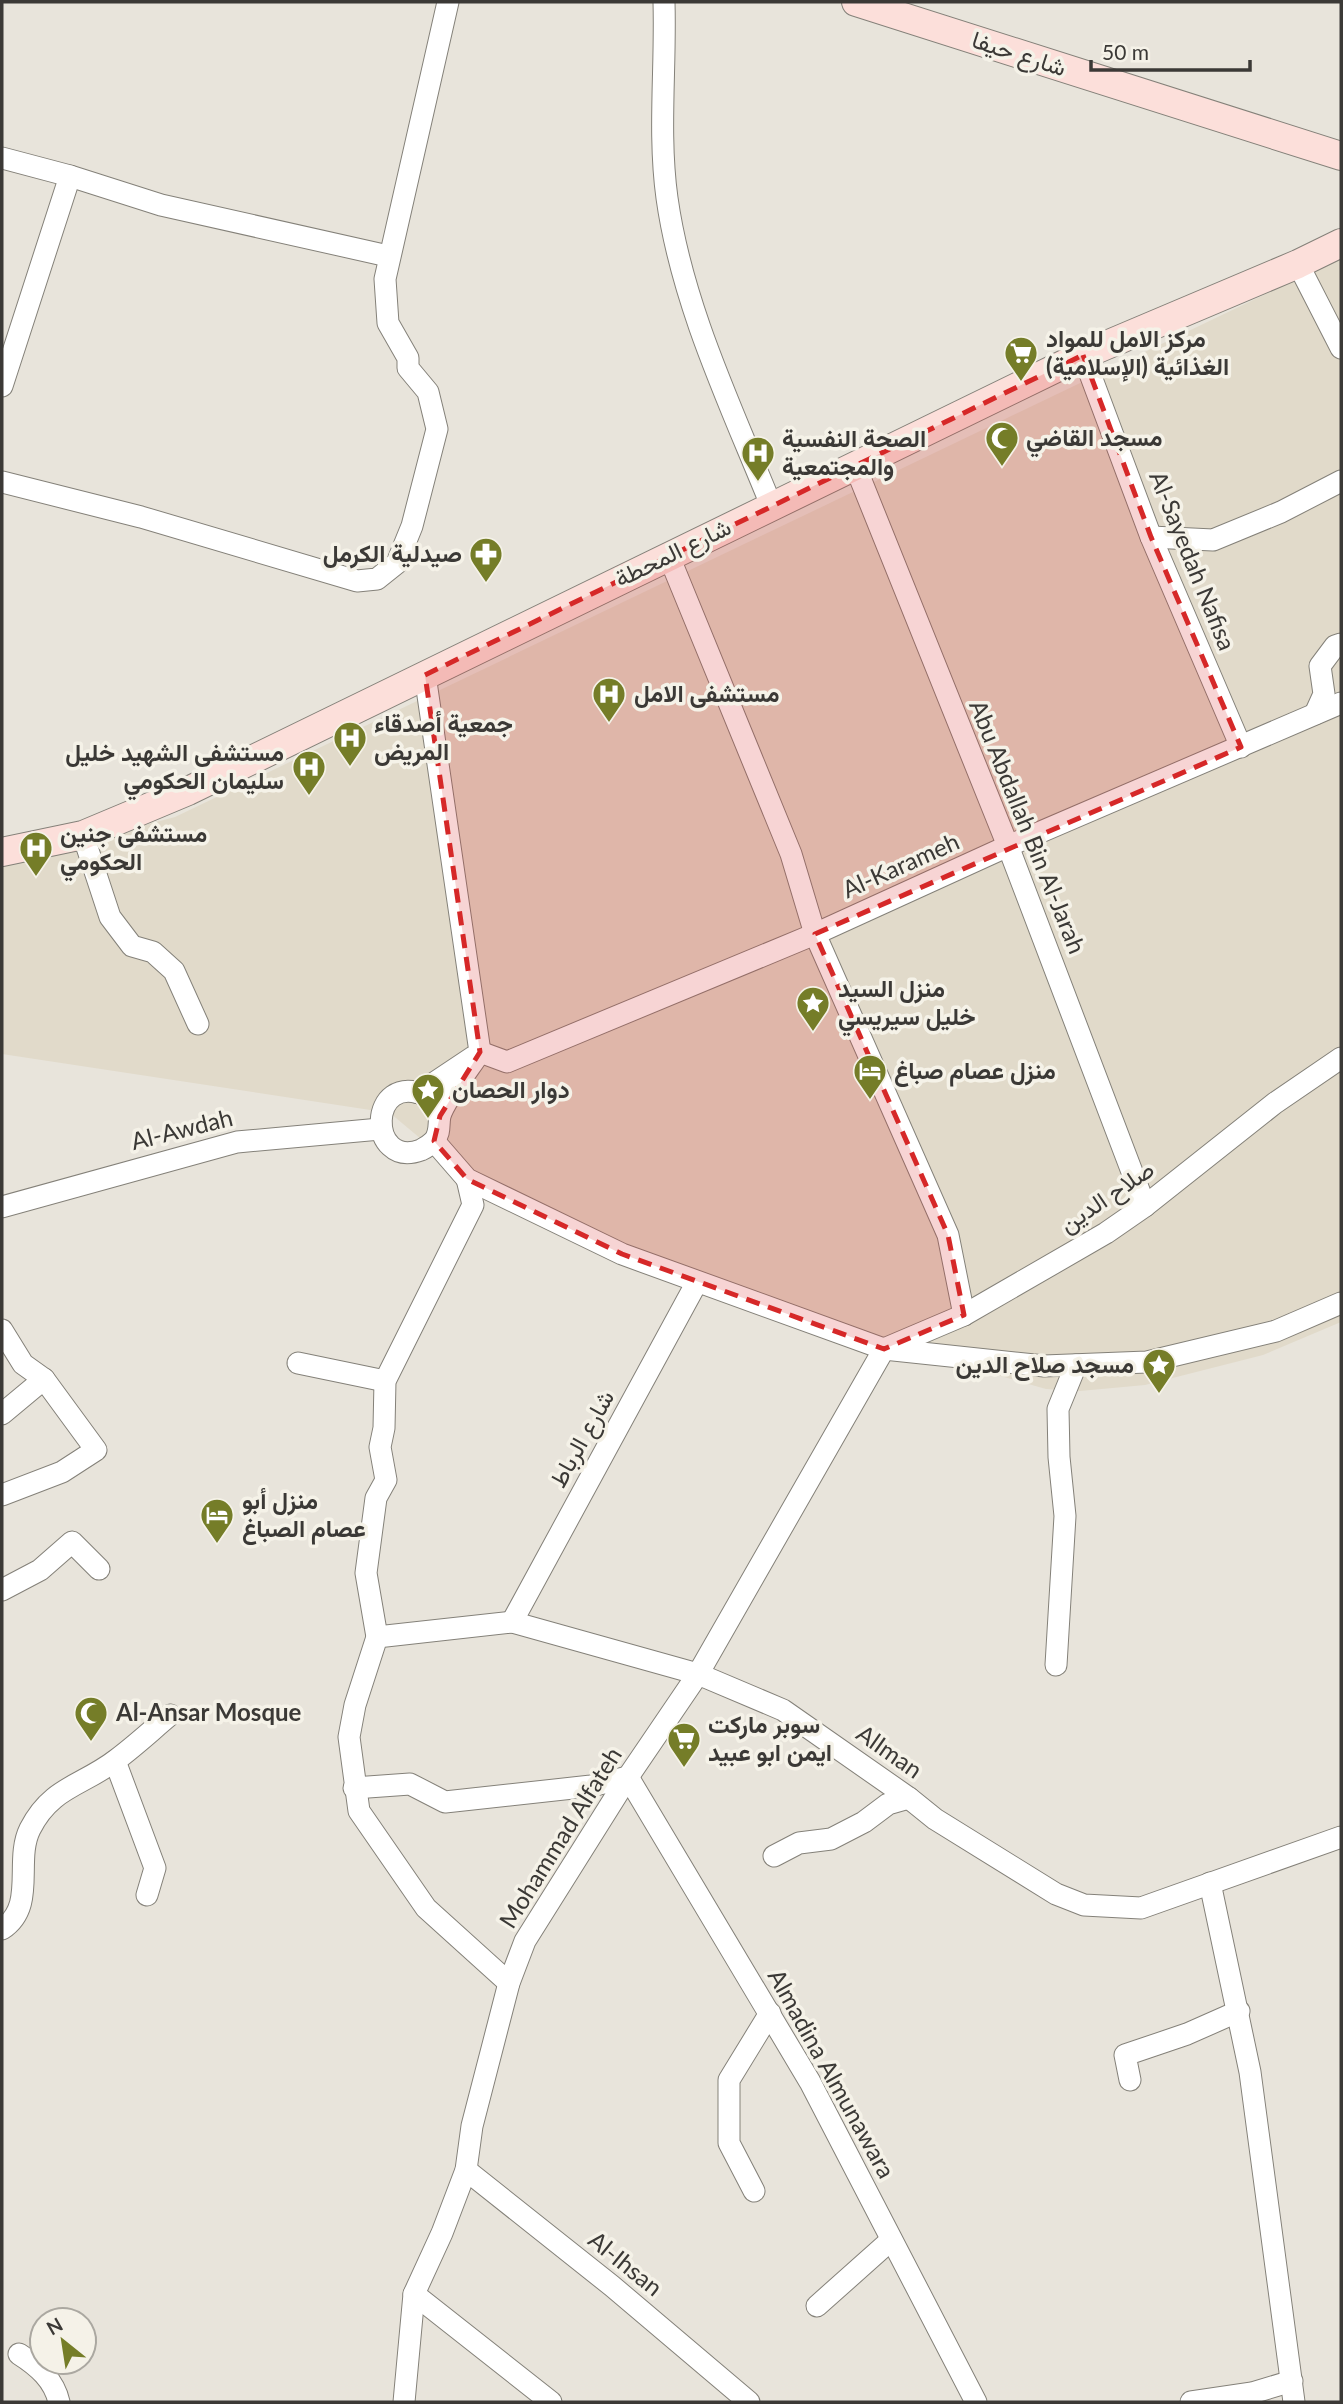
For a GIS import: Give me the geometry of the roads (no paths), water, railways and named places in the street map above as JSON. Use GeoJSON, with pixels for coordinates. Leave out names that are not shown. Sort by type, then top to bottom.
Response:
{"type":"FeatureCollection","features":[{"type":"Feature","properties":{"kind":"main road","name":"شارع حيفا"},"geometry":{"type":"LineString","coordinates":[[856,2],[1341,156]]}},
{"type":"Feature","properties":{"kind":"main road","name":"شارع المحطة"},"geometry":{"type":"LineString","coordinates":[[2,852],[83,835],[188,791],[668,554],[856,468],[1083,355],[1298,264],[1341,243]]}},
{"type":"Feature","properties":{"kind":"street"},"geometry":{"type":"LineString","coordinates":[[2,482],[141,517],[357,581],[383,576],[397,562],[412,526],[437,429],[428,392],[408,368],[408,358],[388,323],[385,279],[388,256],[448,2]]}},
{"type":"Feature","properties":{"kind":"street"},"geometry":{"type":"LineString","coordinates":[[666,6],[662,145],[667,199],[682,275],[772,505]]}},
{"type":"Feature","properties":{"kind":"street"},"geometry":{"type":"LineString","coordinates":[[2,158],[161,205],[388,256]]}},
{"type":"Feature","properties":{"kind":"street"},"geometry":{"type":"LineString","coordinates":[[2,386],[70,176]]}},
{"type":"Feature","properties":{"kind":"street"},"geometry":{"type":"LineString","coordinates":[[1298,264],[1341,348]]}},
{"type":"Feature","properties":{"kind":"street","name":"Al-Sayedah Nafisa"},"geometry":{"type":"LineString","coordinates":[[1083,355],[1152,537],[1241,747]]}},
{"type":"Feature","properties":{"kind":"street","name":"Abu Abdallah Bin Al-Jarah"},"geometry":{"type":"LineString","coordinates":[[856,468],[1008,846],[1145,1206]]}},
{"type":"Feature","properties":{"kind":"street"},"geometry":{"type":"LineString","coordinates":[[1152,537],[1213,540],[1281,512],[1341,481]]}},
{"type":"Feature","properties":{"kind":"street"},"geometry":{"type":"LineString","coordinates":[[668,554],[791,854],[815,934],[948,1235],[964,1315]]}},
{"type":"Feature","properties":{"kind":"street"},"geometry":{"type":"LineString","coordinates":[[1315,714],[1324,694],[1320,667],[1335,646],[1341,644]]}},
{"type":"Feature","properties":{"kind":"street"},"geometry":{"type":"LineString","coordinates":[[425,675],[480,1052],[440,1116]]}},
{"type":"Feature","properties":{"kind":"street","name":"Al-Karameh"},"geometry":{"type":"LineString","coordinates":[[480,1052],[507,1062],[815,934],[1008,846],[1341,703]]}},
{"type":"Feature","properties":{"kind":"street"},"geometry":{"type":"LineString","coordinates":[[83,835],[110,917],[132,946],[153,952],[174,971],[198,1024]]}},
{"type":"Feature","properties":{"kind":"street"},"geometry":{"type":"LineString","coordinates":[[419,1093],[480,1052]]}},
{"type":"Feature","properties":{"kind":"street","name":"صلاح الدين"},"geometry":{"type":"LineString","coordinates":[[884,1349],[964,1315],[1106,1233],[1145,1206],[1275,1103],[1341,1058]]}},
{"type":"Feature","properties":{"kind":"street"},"geometry":{"type":"LineString","coordinates":[[409,1091],[433,1101],[440,1116],[441,1125],[433,1141],[417,1152],[398,1150],[390,1145],[380,1129],[380,1118],[389,1100],[409,1091]]}},
{"type":"Feature","properties":{"kind":"street","name":"Al-Awdah"},"geometry":{"type":"LineString","coordinates":[[2,1207],[237,1142],[380,1129]]}},
{"type":"Feature","properties":{"kind":"street"},"geometry":{"type":"LineString","coordinates":[[433,1141],[467,1180],[622,1254],[884,1349],[1044,1366],[1147,1362],[1276,1331],[1341,1303]]}},
{"type":"Feature","properties":{"kind":"street"},"geometry":{"type":"LineString","coordinates":[[467,1180],[473,1205],[385,1381],[384,1428],[380,1447],[386,1480],[376,1498],[366,1573],[377,1637],[367,1663],[349,1737],[359,1811],[426,1908],[509,1983]]}},
{"type":"Feature","properties":{"kind":"street","name":"شارع الرباط"},"geometry":{"type":"LineString","coordinates":[[512,1622],[697,1282]]}},
{"type":"Feature","properties":{"kind":"street"},"geometry":{"type":"LineString","coordinates":[[2,1330],[23,1364],[44,1379],[96,1450],[62,1472],[2,1495]]}},
{"type":"Feature","properties":{"kind":"street","name":"Mohammad Alfateh"},"geometry":{"type":"LineString","coordinates":[[404,2402],[414,2294],[442,2234],[466,2170],[472,2126],[509,1983],[526,1941],[628,1777],[698,1674],[884,1349]]}},
{"type":"Feature","properties":{"kind":"street"},"geometry":{"type":"LineString","coordinates":[[298,1363],[385,1381]]}},
{"type":"Feature","properties":{"kind":"street"},"geometry":{"type":"LineString","coordinates":[[1056,1665],[1065,1516],[1059,1457],[1058,1409],[1076,1365]]}},
{"type":"Feature","properties":{"kind":"street"},"geometry":{"type":"LineString","coordinates":[[2,1414],[44,1379]]}},
{"type":"Feature","properties":{"kind":"street"},"geometry":{"type":"LineString","coordinates":[[2,1590],[40,1570],[72,1542],[99,1569]]}},
{"type":"Feature","properties":{"kind":"street","name":"AlIman"},"geometry":{"type":"LineString","coordinates":[[377,1637],[512,1622],[698,1674],[783,1710],[935,1819],[1056,1895],[1084,1905],[1141,1908],[1341,1838]]}},
{"type":"Feature","properties":{"kind":"street"},"geometry":{"type":"LineString","coordinates":[[2,1929],[18,1909],[25,1883],[23,1863],[29,1831],[51,1798],[115,1761],[170,1714]]}},
{"type":"Feature","properties":{"kind":"street"},"geometry":{"type":"LineString","coordinates":[[115,1761],[155,1868],[147,1895]]}},
{"type":"Feature","properties":{"kind":"street"},"geometry":{"type":"LineString","coordinates":[[354,1788],[410,1784],[445,1802],[592,1786],[628,1777]]}},
{"type":"Feature","properties":{"kind":"street","name":"Almadina Almunawara"},"geometry":{"type":"LineString","coordinates":[[628,1777],[810,2082],[976,2402]]}},
{"type":"Feature","properties":{"kind":"street"},"geometry":{"type":"LineString","coordinates":[[774,1856],[799,1843],[831,1839],[864,1822],[888,1804],[909,1798]]}},
{"type":"Feature","properties":{"kind":"street"},"geometry":{"type":"LineString","coordinates":[[1210,1884],[1239,2011],[1294,2402]]}},
{"type":"Feature","properties":{"kind":"street"},"geometry":{"type":"LineString","coordinates":[[1130,2080],[1125,2055],[1188,2034],[1239,2011]]}},
{"type":"Feature","properties":{"kind":"street"},"geometry":{"type":"LineString","coordinates":[[754,2191],[729,2143],[729,2080],[769,2013]]}},
{"type":"Feature","properties":{"kind":"street","name":"Al-Ihsan"},"geometry":{"type":"LineString","coordinates":[[466,2170],[612,2286],[749,2402]]}},
{"type":"Feature","properties":{"kind":"street"},"geometry":{"type":"LineString","coordinates":[[817,2306],[891,2240]]}},
{"type":"Feature","properties":{"kind":"street"},"geometry":{"type":"LineString","coordinates":[[414,2294],[551,2402]]}},
{"type":"Feature","properties":{"kind":"street"},"geometry":{"type":"LineString","coordinates":[[19,2354],[38,2365],[56,2391],[59,2402]]}},
{"type":"Feature","properties":{"kind":"street"},"geometry":{"type":"LineString","coordinates":[[1191,2402],[1252,2393],[1292,2381]]}},
{"type":"Feature","properties":{"kind":"place","name":"مركز الامل للمواد الغذائية (الإسلامية)"},"geometry":{"type":"Point","coordinates":[1021,383]}},
{"type":"Feature","properties":{"kind":"place","name":"مسجد القاضي"},"geometry":{"type":"Point","coordinates":[1002,468]}},
{"type":"Feature","properties":{"kind":"place","name":"الصحة النفسية والمجتمعية"},"geometry":{"type":"Point","coordinates":[758,483]}},
{"type":"Feature","properties":{"kind":"place","name":"صيدلية الكرمل"},"geometry":{"type":"Point","coordinates":[486,584]}},
{"type":"Feature","properties":{"kind":"place","name":"مستشفى الامل"},"geometry":{"type":"Point","coordinates":[609,724]}},
{"type":"Feature","properties":{"kind":"place","name":"جمعية أصدقاء المريض"},"geometry":{"type":"Point","coordinates":[350,768]}},
{"type":"Feature","properties":{"kind":"place","name":"مستشفى الشهيد خليل سليمان الحكومي"},"geometry":{"type":"Point","coordinates":[309,797]}},
{"type":"Feature","properties":{"kind":"place","name":"مستشفى جنين الحكومي"},"geometry":{"type":"Point","coordinates":[36,878]}},
{"type":"Feature","properties":{"kind":"place","name":"منزل السيد خليل سيريسي"},"geometry":{"type":"Point","coordinates":[813,1033]}},
{"type":"Feature","properties":{"kind":"place","name":"منزل عصام صباغ"},"geometry":{"type":"Point","coordinates":[870,1101]}},
{"type":"Feature","properties":{"kind":"place","name":"دوار الحصان"},"geometry":{"type":"Point","coordinates":[428,1120]}},
{"type":"Feature","properties":{"kind":"place","name":"مسجد صلاح الدين"},"geometry":{"type":"Point","coordinates":[1159,1395]}},
{"type":"Feature","properties":{"kind":"place","name":"منزل أبو عصام الصباغ"},"geometry":{"type":"Point","coordinates":[217,1545]}},
{"type":"Feature","properties":{"kind":"place","name":"Al-Ansar Mosque"},"geometry":{"type":"Point","coordinates":[91,1743]}},
{"type":"Feature","properties":{"kind":"place","name":"سوبر ماركت ايمن ابو عبيد"},"geometry":{"type":"Point","coordinates":[684,1769]}}]}
